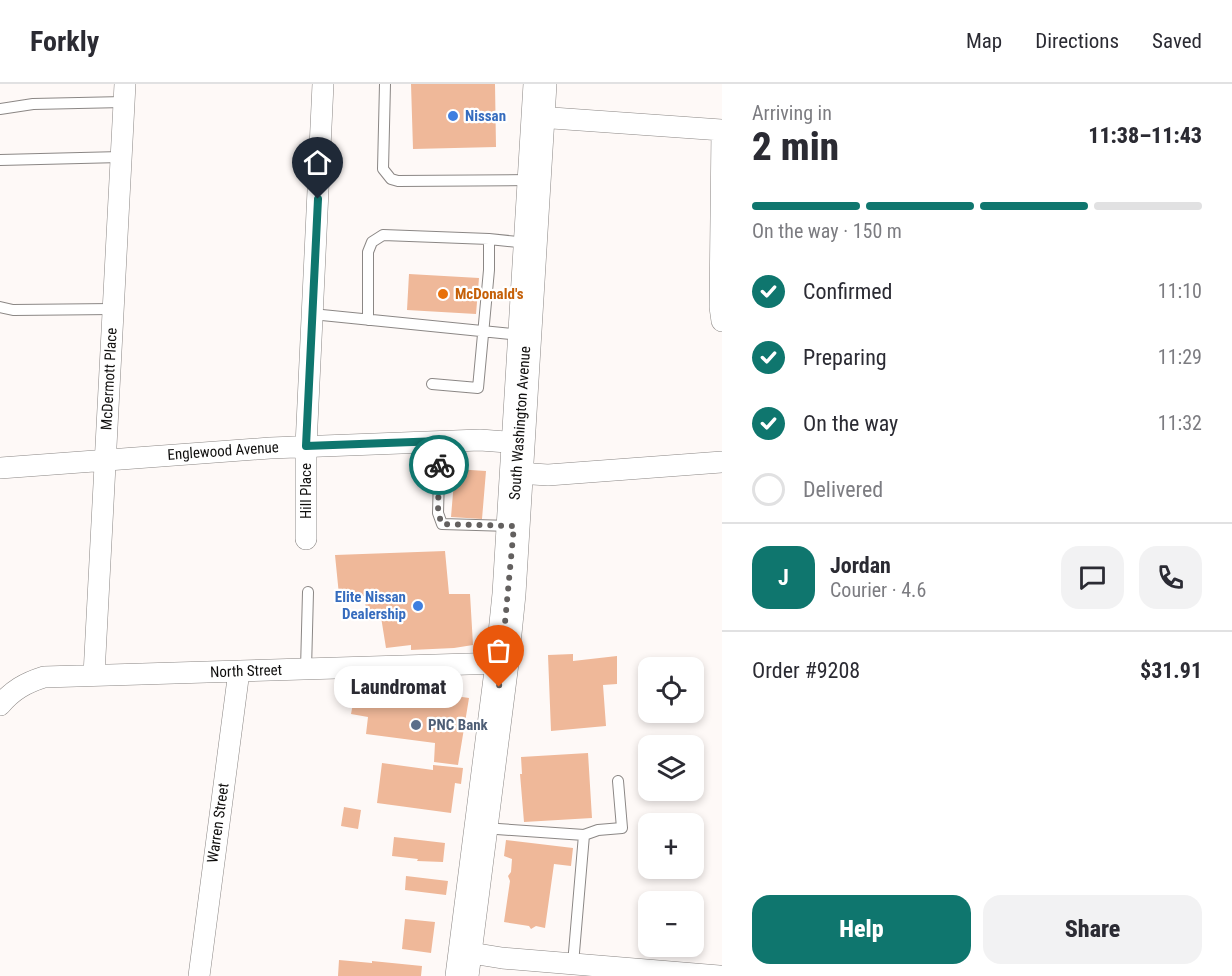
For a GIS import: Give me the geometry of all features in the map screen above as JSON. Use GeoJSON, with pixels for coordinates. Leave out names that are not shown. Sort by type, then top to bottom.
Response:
{"type":"FeatureCollection","features":[{"type":"Feature","properties":{"kind":"main road","name":"South Washington Avenue"},"geometry":{"type":"LineString","coordinates":[[464,964],[502,663],[514,526],[540,84]]}},
{"type":"Feature","properties":{"kind":"street","name":"Hill Place"},"geometry":{"type":"LineString","coordinates":[[306,539],[306,446],[323,84]]}},
{"type":"Feature","properties":{"kind":"street","name":"McDermott Place"},"geometry":{"type":"LineString","coordinates":[[94,675],[124,93]]}},
{"type":"Feature","properties":{"kind":"street"},"geometry":{"type":"LineString","coordinates":[[538,117],[722,130],[722,321]]}},
{"type":"Feature","properties":{"kind":"street","name":"Englewood Avenue"},"geometry":{"type":"LineString","coordinates":[[0,468],[306,446],[480,440],[548,475],[722,462]]}},
{"type":"Feature","properties":{"kind":"street","name":"North Street"},"geometry":{"type":"LineString","coordinates":[[0,705],[11,693],[27,682],[44,677],[502,663]]}},
{"type":"Feature","properties":{"kind":"street","name":"Warren Street"},"geometry":{"type":"LineString","coordinates":[[198,976],[240,671]]}},
{"type":"Feature","properties":{"kind":"street"},"geometry":{"type":"LineString","coordinates":[[464,964],[573,964],[719,976]]}},
{"type":"Feature","properties":{"kind":"lane"},"geometry":{"type":"LineString","coordinates":[[385,84],[383,169],[391,179],[398,181],[535,180]]}},
{"type":"Feature","properties":{"kind":"lane"},"geometry":{"type":"LineString","coordinates":[[0,109],[124,93]]}},
{"type":"Feature","properties":{"kind":"lane"},"geometry":{"type":"LineString","coordinates":[[0,160],[121,157]]}},
{"type":"Feature","properties":{"kind":"lane"},"geometry":{"type":"LineString","coordinates":[[368,320],[368,252],[372,242],[382,235],[531,243]]}},
{"type":"Feature","properties":{"kind":"lane"},"geometry":{"type":"LineString","coordinates":[[432,384],[478,387],[489,270],[489,239]]}},
{"type":"Feature","properties":{"kind":"lane"},"geometry":{"type":"LineString","coordinates":[[0,307],[113,309]]}},
{"type":"Feature","properties":{"kind":"lane"},"geometry":{"type":"LineString","coordinates":[[312,314],[525,335]]}},
{"type":"Feature","properties":{"kind":"lane"},"geometry":{"type":"LineString","coordinates":[[440,441],[438,513],[442,524],[514,526]]}},
{"type":"Feature","properties":{"kind":"lane"},"geometry":{"type":"LineString","coordinates":[[306,669],[308,592]]}},
{"type":"Feature","properties":{"kind":"lane"},"geometry":{"type":"LineString","coordinates":[[480,828],[584,835],[598,830],[622,828],[618,781]]}},
{"type":"Feature","properties":{"kind":"lane"},"geometry":{"type":"LineString","coordinates":[[573,964],[584,835]]}},
{"type":"Feature","properties":{"kind":"building","name":"Nissan"},"geometry":{"type":"Polygon","coordinates":[[[411,84],[495,84],[496,147],[413,149],[411,84]]]}},
{"type":"Feature","properties":{"kind":"building","name":"McDonald's"},"geometry":{"type":"Polygon","coordinates":[[[409,274],[479,278],[476,314],[407,310],[409,274]]]}},
{"type":"Feature","properties":{"kind":"building"},"geometry":{"type":"Polygon","coordinates":[[[455,469],[486,471],[482,519],[451,517],[455,469]]]}},
{"type":"Feature","properties":{"kind":"building","name":"Elite Nissan Dealership"},"geometry":{"type":"Polygon","coordinates":[[[445,551],[449,594],[470,594],[473,645],[411,650],[411,645],[386,648],[381,617],[368,621],[364,596],[339,595],[335,555],[445,551]]]}},
{"type":"Feature","properties":{"kind":"building"},"geometry":{"type":"Polygon","coordinates":[[[573,654],[573,661],[617,656],[617,684],[603,685],[606,726],[551,731],[548,655],[573,654]]]}},
{"type":"Feature","properties":{"kind":"building","name":"PNC Bank"},"geometry":{"type":"Polygon","coordinates":[[[376,684],[469,698],[458,765],[434,762],[435,743],[366,734],[368,717],[351,714],[356,688],[376,684]]]}},
{"type":"Feature","properties":{"kind":"building"},"geometry":{"type":"Polygon","coordinates":[[[588,753],[592,818],[524,822],[521,757],[588,753]]]}},
{"type":"Feature","properties":{"kind":"building"},"geometry":{"type":"Polygon","coordinates":[[[382,763],[433,770],[433,765],[463,768],[461,784],[455,783],[451,813],[377,803],[382,763]]]}},
{"type":"Feature","properties":{"kind":"building"},"geometry":{"type":"Polygon","coordinates":[[[344,807],[361,810],[358,829],[341,826],[344,807]]]}},
{"type":"Feature","properties":{"kind":"building"},"geometry":{"type":"Polygon","coordinates":[[[394,837],[445,843],[443,862],[417,861],[418,859],[392,856],[394,837]]]}},
{"type":"Feature","properties":{"kind":"building"},"geometry":{"type":"Polygon","coordinates":[[[506,840],[573,848],[571,866],[554,864],[545,928],[536,926],[531,929],[529,926],[504,922],[510,881],[508,876],[511,872],[512,859],[504,856],[506,840]]]}},
{"type":"Feature","properties":{"kind":"building"},"geometry":{"type":"Polygon","coordinates":[[[406,876],[448,881],[446,895],[405,890],[406,876]]]}},
{"type":"Feature","properties":{"kind":"building"},"geometry":{"type":"Polygon","coordinates":[[[405,919],[435,922],[431,953],[402,949],[405,919]]]}},
{"type":"Feature","properties":{"kind":"building"},"geometry":{"type":"Polygon","coordinates":[[[339,960],[422,966],[421,976],[338,976],[339,960]]]}},
{"type":"Feature","properties":{"kind":"way so far"},"geometry":{"type":"LineString","coordinates":[[439,465],[438,513],[442,524],[514,526],[499,687]]}},
{"type":"Feature","properties":{"kind":"place","name":"Nissan"},"geometry":{"type":"Point","coordinates":[453,116]}},
{"type":"Feature","properties":{"kind":"place","name":"McDonald's"},"geometry":{"type":"Point","coordinates":[443,294]}},
{"type":"Feature","properties":{"kind":"place","name":"Elite Nissan Dealership"},"geometry":{"type":"Point","coordinates":[418,606]}},
{"type":"Feature","properties":{"kind":"place","name":"Laundromat"},"geometry":{"type":"Point","coordinates":[499,687]}},
{"type":"Feature","properties":{"kind":"place","name":"PNC Bank"},"geometry":{"type":"Point","coordinates":[416,725]}},
{"type":"Feature","properties":{"kind":"route"},"geometry":{"type":"LineString","coordinates":[[318,199],[306,446],[440,441],[439,465]]}}]}
